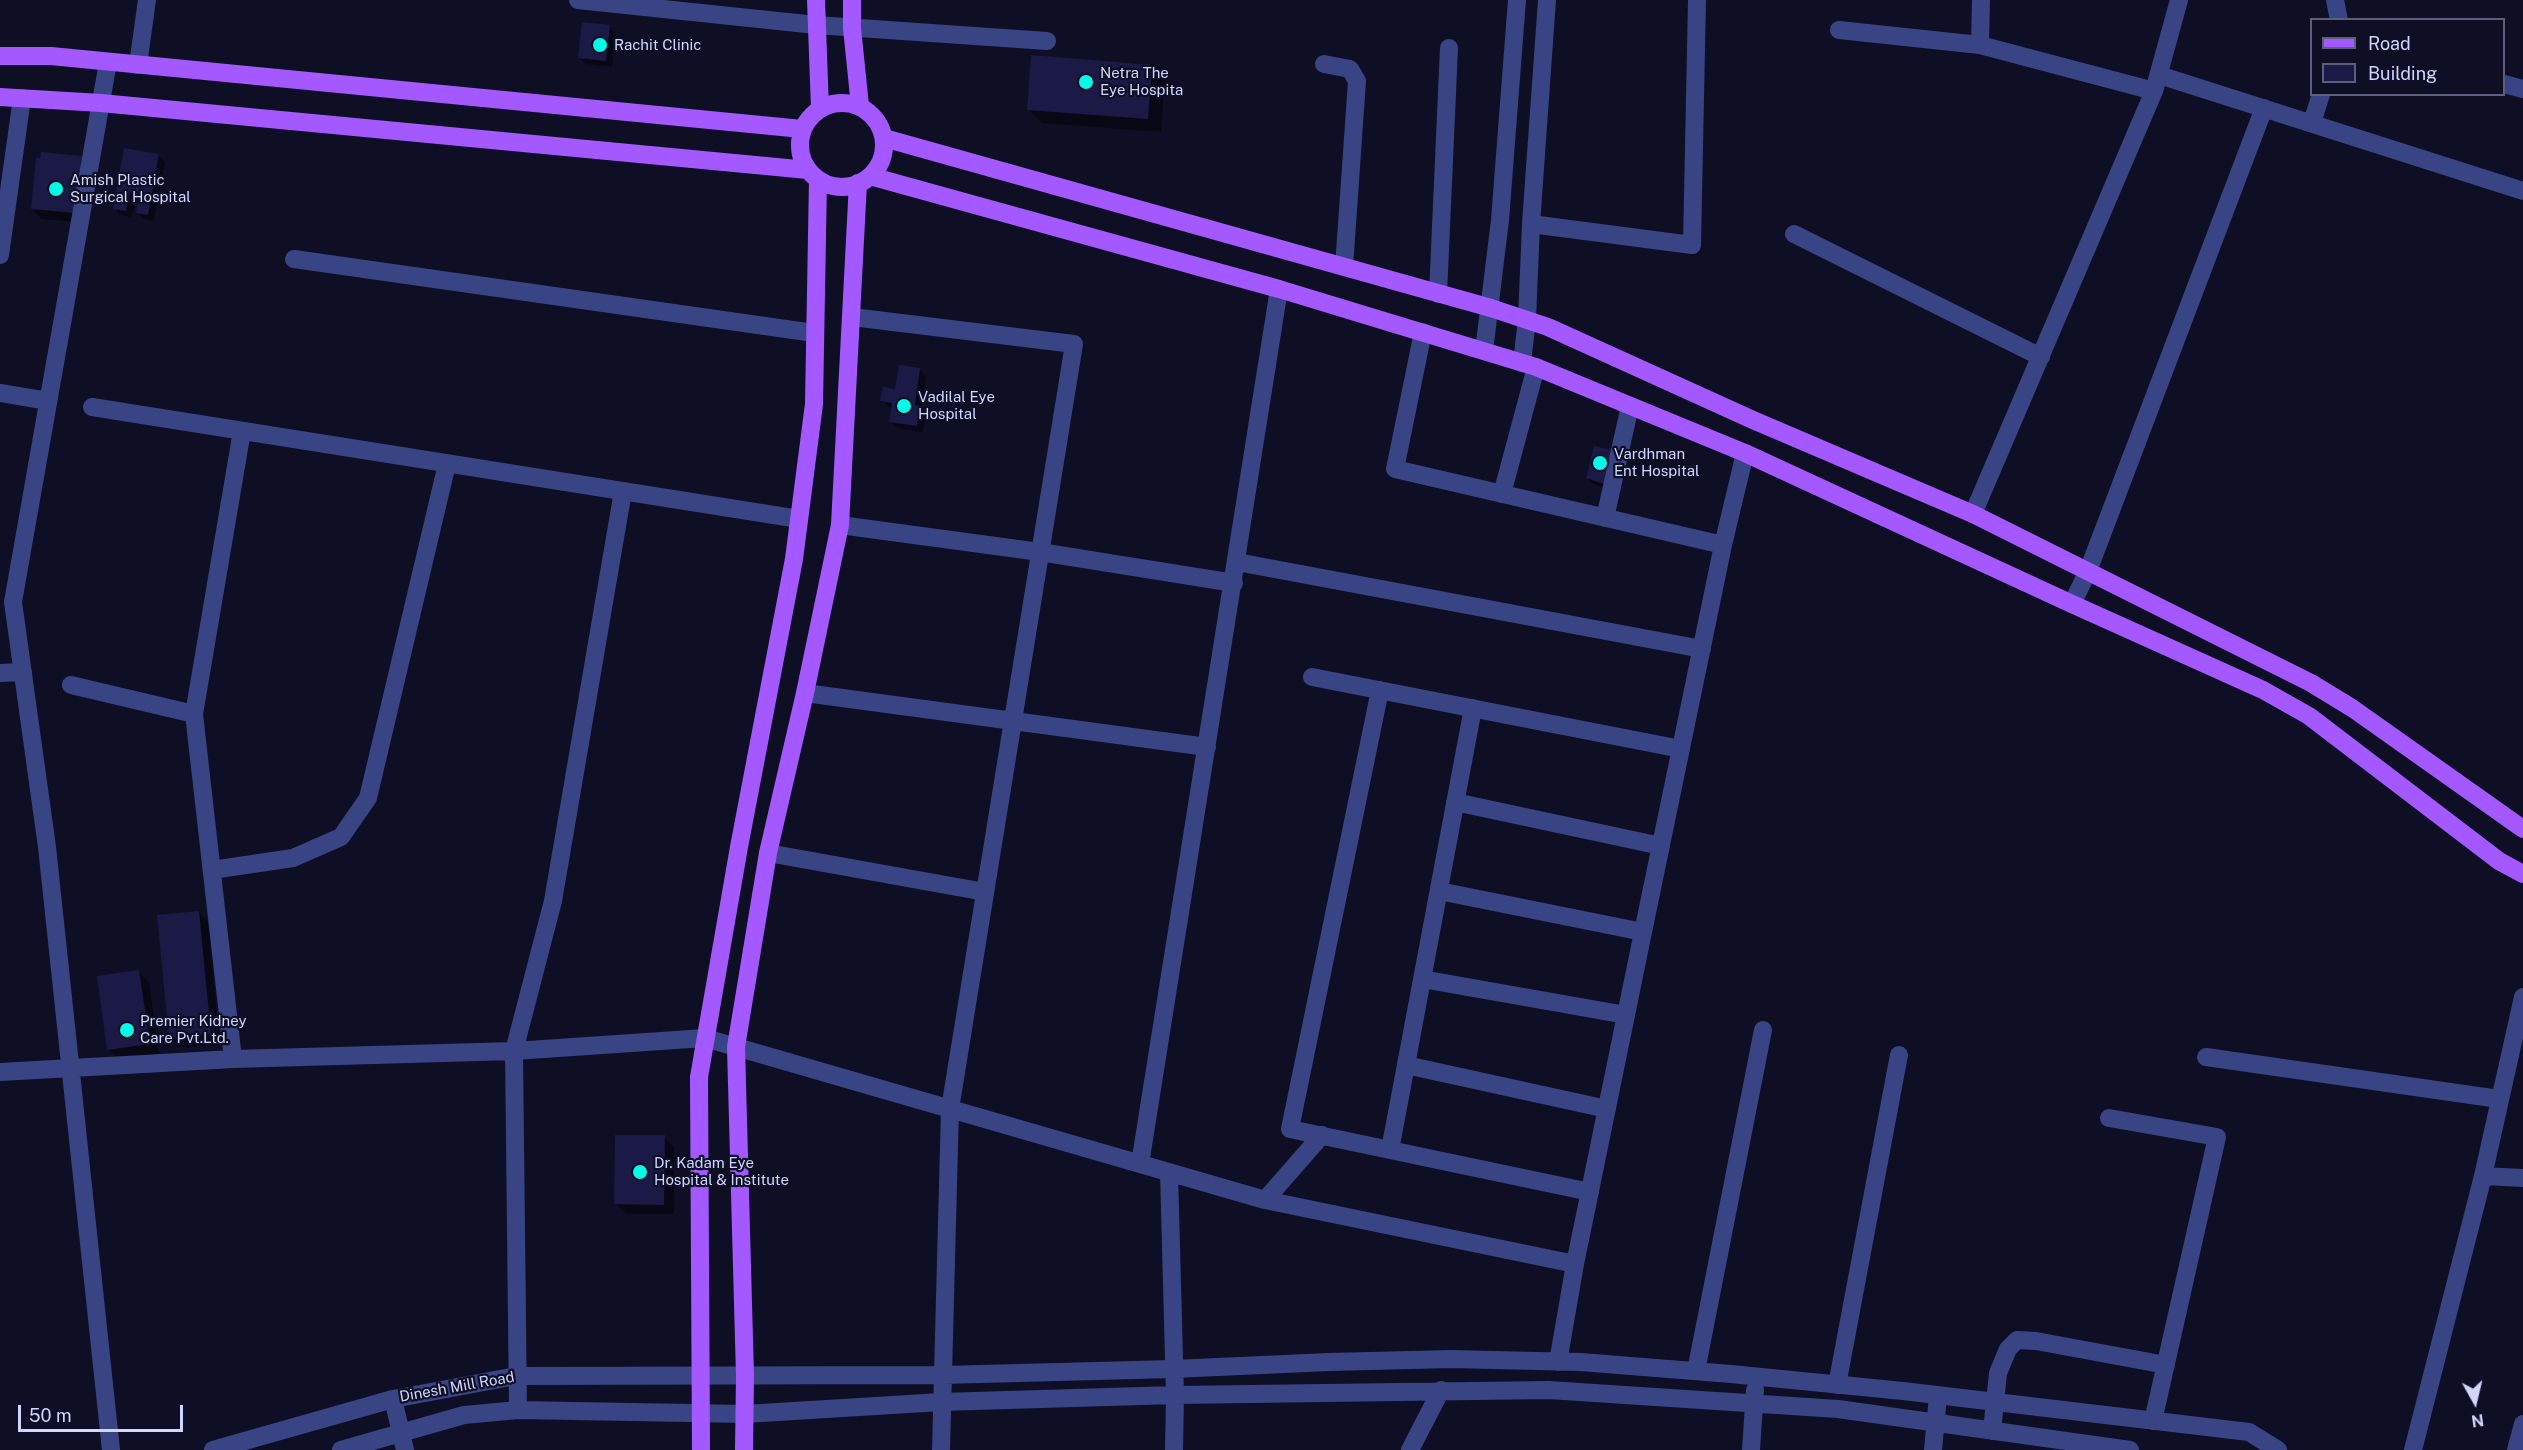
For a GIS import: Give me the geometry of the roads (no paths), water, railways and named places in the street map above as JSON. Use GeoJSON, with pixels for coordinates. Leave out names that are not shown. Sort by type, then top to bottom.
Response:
{"type":"FeatureCollection","features":[{"type":"Feature","properties":{"kind":"main road"},"geometry":{"type":"LineString","coordinates":[[816,0],[820,109]]}},
{"type":"Feature","properties":{"kind":"main road"},"geometry":{"type":"LineString","coordinates":[[852,0],[852,28],[860,106]]}},
{"type":"Feature","properties":{"kind":"main road"},"geometry":{"type":"LineString","coordinates":[[0,56],[51,56],[802,129]]}},
{"type":"Feature","properties":{"kind":"main road"},"geometry":{"type":"LineString","coordinates":[[0,97],[101,103],[813,174],[837,186],[864,180],[1279,289],[1423,332],[1529,365],[1745,453],[2263,690],[2309,716],[2499,861],[2523,874]]}},
{"type":"Feature","properties":{"kind":"main road"},"geometry":{"type":"LineString","coordinates":[[701,1450],[699,1077],[768,688],[794,559],[814,404],[813,174],[800,150],[802,129],[820,109],[833,104],[847,103],[860,106],[871,114],[884,138],[881,158],[864,180],[852,317],[840,525],[805,693],[768,853],[736,1047],[745,1376],[744,1450]]}},
{"type":"Feature","properties":{"kind":"main road"},"geometry":{"type":"LineString","coordinates":[[884,138],[1527,320],[1973,514],[2311,683],[2352,708],[2523,829]]}},
{"type":"Feature","properties":{"kind":"street"},"geometry":{"type":"LineString","coordinates":[[138,65],[147,0]]}},
{"type":"Feature","properties":{"kind":"street"},"geometry":{"type":"LineString","coordinates":[[578,0],[733,8],[816,26],[1047,41]]}},
{"type":"Feature","properties":{"kind":"street"},"geometry":{"type":"LineString","coordinates":[[1484,351],[1491,308],[1516,0]]}},
{"type":"Feature","properties":{"kind":"street"},"geometry":{"type":"LineString","coordinates":[[1502,494],[1529,365],[1527,320],[1531,224],[1547,0]]}},
{"type":"Feature","properties":{"kind":"street"},"geometry":{"type":"LineString","coordinates":[[1531,224],[1692,245],[1697,0]]}},
{"type":"Feature","properties":{"kind":"street"},"geometry":{"type":"LineString","coordinates":[[1980,45],[1981,0]]}},
{"type":"Feature","properties":{"kind":"street"},"geometry":{"type":"LineString","coordinates":[[1973,514],[2156,83],[2179,0]]}},
{"type":"Feature","properties":{"kind":"street"},"geometry":{"type":"LineString","coordinates":[[2336,0],[2339,18]]}},
{"type":"Feature","properties":{"kind":"street"},"geometry":{"type":"LineString","coordinates":[[1839,30],[1980,45],[2264,108],[2523,191]]}},
{"type":"Feature","properties":{"kind":"street"},"geometry":{"type":"LineString","coordinates":[[1438,294],[1449,48]]}},
{"type":"Feature","properties":{"kind":"street"},"geometry":{"type":"LineString","coordinates":[[108,62],[13,602],[47,847],[111,1450]]}},
{"type":"Feature","properties":{"kind":"street"},"geometry":{"type":"LineString","coordinates":[[1324,64],[1350,69],[1357,81],[1344,267]]}},
{"type":"Feature","properties":{"kind":"street"},"geometry":{"type":"LineString","coordinates":[[2505,84],[2523,89]]}},
{"type":"Feature","properties":{"kind":"street"},"geometry":{"type":"LineString","coordinates":[[2312,123],[2320,96]]}},
{"type":"Feature","properties":{"kind":"street"},"geometry":{"type":"LineString","coordinates":[[0,255],[22,98]]}},
{"type":"Feature","properties":{"kind":"street"},"geometry":{"type":"LineString","coordinates":[[2072,604],[2088,571],[2264,108]]}},
{"type":"Feature","properties":{"kind":"street"},"geometry":{"type":"LineString","coordinates":[[1794,234],[1894,286],[2041,357]]}},
{"type":"Feature","properties":{"kind":"street"},"geometry":{"type":"LineString","coordinates":[[294,259],[814,333]]}},
{"type":"Feature","properties":{"kind":"street"},"geometry":{"type":"LineString","coordinates":[[1140,1164],[1234,584],[1279,289]]}},
{"type":"Feature","properties":{"kind":"street"},"geometry":{"type":"LineString","coordinates":[[852,317],[1074,344],[950,1109],[941,1450]]}},
{"type":"Feature","properties":{"kind":"street"},"geometry":{"type":"LineString","coordinates":[[1423,332],[1395,469],[1723,545]]}},
{"type":"Feature","properties":{"kind":"street"},"geometry":{"type":"LineString","coordinates":[[0,393],[48,401]]}},
{"type":"Feature","properties":{"kind":"street"},"geometry":{"type":"LineString","coordinates":[[1605,518],[1630,406]]}},
{"type":"Feature","properties":{"kind":"street"},"geometry":{"type":"LineString","coordinates":[[92,408],[799,519]]}},
{"type":"Feature","properties":{"kind":"street"},"geometry":{"type":"LineString","coordinates":[[233,1059],[194,714],[242,431]]}},
{"type":"Feature","properties":{"kind":"street"},"geometry":{"type":"LineString","coordinates":[[1558,1362],[1575,1264],[1643,932],[1723,545],[1745,453]]}},
{"type":"Feature","properties":{"kind":"street"},"geometry":{"type":"LineString","coordinates":[[212,870],[293,858],[341,837],[368,798],[447,464]]}},
{"type":"Feature","properties":{"kind":"street"},"geometry":{"type":"LineString","coordinates":[[518,1410],[514,1051],[553,901],[623,491]]}},
{"type":"Feature","properties":{"kind":"street"},"geometry":{"type":"LineString","coordinates":[[840,525],[1040,552],[1234,584]]}},
{"type":"Feature","properties":{"kind":"street"},"geometry":{"type":"LineString","coordinates":[[1237,562],[1702,649]]}},
{"type":"Feature","properties":{"kind":"street"},"geometry":{"type":"LineString","coordinates":[[0,673],[22,672]]}},
{"type":"Feature","properties":{"kind":"street"},"geometry":{"type":"LineString","coordinates":[[1312,677],[1681,749]]}},
{"type":"Feature","properties":{"kind":"street"},"geometry":{"type":"LineString","coordinates":[[71,685],[194,714]]}},
{"type":"Feature","properties":{"kind":"street"},"geometry":{"type":"LineString","coordinates":[[1380,690],[1290,1129],[1590,1192]]}},
{"type":"Feature","properties":{"kind":"street"},"geometry":{"type":"LineString","coordinates":[[805,693],[1013,719],[1207,747]]}},
{"type":"Feature","properties":{"kind":"street"},"geometry":{"type":"LineString","coordinates":[[1390,1150],[1473,708]]}},
{"type":"Feature","properties":{"kind":"street"},"geometry":{"type":"LineString","coordinates":[[1455,802],[1661,846]]}},
{"type":"Feature","properties":{"kind":"street"},"geometry":{"type":"LineString","coordinates":[[768,853],[985,892]]}},
{"type":"Feature","properties":{"kind":"street"},"geometry":{"type":"LineString","coordinates":[[1439,891],[1643,932]]}},
{"type":"Feature","properties":{"kind":"street"},"geometry":{"type":"LineString","coordinates":[[1422,979],[1626,1016]]}},
{"type":"Feature","properties":{"kind":"street"},"geometry":{"type":"LineString","coordinates":[[2413,1450],[2482,1176],[2523,997]]}},
{"type":"Feature","properties":{"kind":"street"},"geometry":{"type":"LineString","coordinates":[[1696,1371],[1763,1030]]}},
{"type":"Feature","properties":{"kind":"street"},"geometry":{"type":"LineString","coordinates":[[0,1072],[70,1066],[233,1059],[514,1051],[705,1038],[1265,1200],[1575,1264]]}},
{"type":"Feature","properties":{"kind":"street"},"geometry":{"type":"LineString","coordinates":[[1837,1385],[1899,1055]]}},
{"type":"Feature","properties":{"kind":"street"},"geometry":{"type":"LineString","coordinates":[[2206,1057],[2499,1099]]}},
{"type":"Feature","properties":{"kind":"street"},"geometry":{"type":"LineString","coordinates":[[1406,1065],[1607,1109]]}},
{"type":"Feature","properties":{"kind":"street"},"geometry":{"type":"LineString","coordinates":[[2109,1118],[2217,1137],[2153,1421]]}},
{"type":"Feature","properties":{"kind":"street"},"geometry":{"type":"LineString","coordinates":[[1265,1200],[1322,1135]]}},
{"type":"Feature","properties":{"kind":"street"},"geometry":{"type":"LineString","coordinates":[[1169,1172],[1175,1395],[1174,1450]]}},
{"type":"Feature","properties":{"kind":"street"},"geometry":{"type":"LineString","coordinates":[[2482,1176],[2523,1178]]}},
{"type":"Feature","properties":{"kind":"street"},"geometry":{"type":"LineString","coordinates":[[1992,1431],[1998,1373],[2008,1349],[2017,1340],[2036,1341],[2166,1365]]}},
{"type":"Feature","properties":{"kind":"street","name":"Dinesh Mill Road"},"geometry":{"type":"LineString","coordinates":[[213,1450],[393,1398],[516,1376],[942,1375],[1450,1359],[1558,1362],[1696,1371],[1994,1402],[2249,1432],[2278,1450]]}},
{"type":"Feature","properties":{"kind":"street"},"geometry":{"type":"LineString","coordinates":[[1751,1450],[1756,1376]]}},
{"type":"Feature","properties":{"kind":"street"},"geometry":{"type":"LineString","coordinates":[[1410,1450],[1441,1390]]}},
{"type":"Feature","properties":{"kind":"street","name":"Dinesh Mill Road"},"geometry":{"type":"LineString","coordinates":[[341,1450],[403,1441],[464,1415],[518,1410],[745,1414],[941,1402],[1441,1390],[1549,1390],[1754,1401],[1936,1421],[2130,1450]]}},
{"type":"Feature","properties":{"kind":"street"},"geometry":{"type":"LineString","coordinates":[[1933,1450],[1938,1396]]}},
{"type":"Feature","properties":{"kind":"street"},"geometry":{"type":"LineString","coordinates":[[393,1398],[403,1441]]}},
{"type":"Feature","properties":{"kind":"street"},"geometry":{"type":"LineString","coordinates":[[2516,1450],[2523,1424]]}},
{"type":"Feature","properties":{"kind":"place","name":"Rachit Clinic"},"geometry":{"type":"Point","coordinates":[600,45]}},
{"type":"Feature","properties":{"kind":"place","name":"Netra The Eye Hospita"},"geometry":{"type":"Point","coordinates":[1086,82]}},
{"type":"Feature","properties":{"kind":"place","name":"Amish Plastic Surgical Hospital"},"geometry":{"type":"Point","coordinates":[56,189]}},
{"type":"Feature","properties":{"kind":"place","name":"Vadilal Eye Hospital"},"geometry":{"type":"Point","coordinates":[904,406]}},
{"type":"Feature","properties":{"kind":"place","name":"Vardhman Ent Hospital"},"geometry":{"type":"Point","coordinates":[1600,463]}},
{"type":"Feature","properties":{"kind":"place","name":"Premier Kidney Care Pvt.Ltd."},"geometry":{"type":"Point","coordinates":[127,1030]}},
{"type":"Feature","properties":{"kind":"place","name":"Dr. Kadam Eye Hospital & Institute"},"geometry":{"type":"Point","coordinates":[640,1172]}}]}
